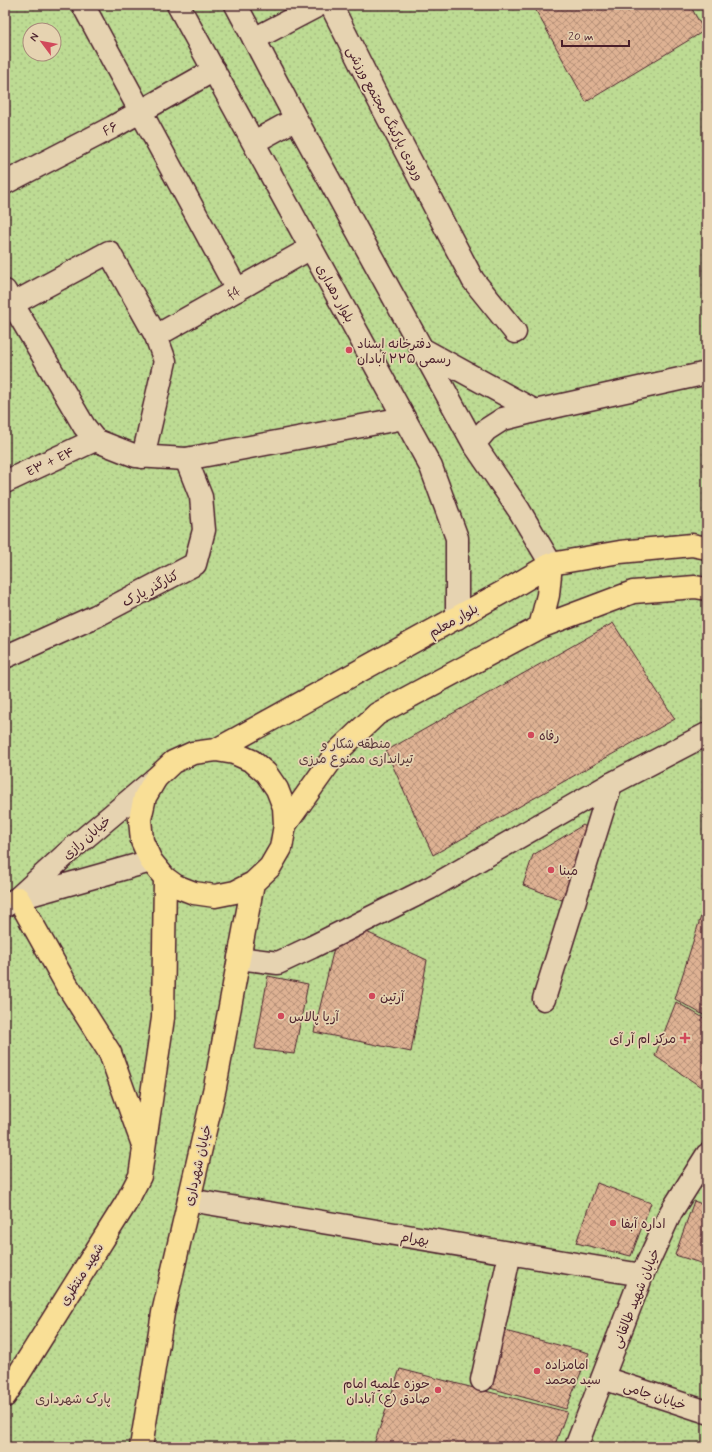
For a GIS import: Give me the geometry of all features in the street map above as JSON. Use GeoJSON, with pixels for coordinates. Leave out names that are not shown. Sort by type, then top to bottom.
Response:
{"type":"FeatureCollection","features":[{"type":"Feature","properties":{"kind":"main road","name":"بلوار معلم"},"geometry":{"type":"LineString","coordinates":[[216,750],[516,586],[550,564],[620,552],[692,545],[707,548]]}},
{"type":"Feature","properties":{"kind":"main road"},"geometry":{"type":"LineString","coordinates":[[540,627],[548,595],[550,564]]}},
{"type":"Feature","properties":{"kind":"main road"},"geometry":{"type":"LineString","coordinates":[[285,825],[337,752],[377,714],[540,627],[633,592],[695,587],[707,589]]}},
{"type":"Feature","properties":{"kind":"main road"},"geometry":{"type":"LineString","coordinates":[[216,750],[234,753],[252,761],[266,773],[277,789],[284,807],[285,825],[281,848],[270,868],[253,883],[235,892],[215,896],[194,893],[176,886],[165,878],[151,861],[142,841],[140,819],[145,797],[156,778],[173,762],[193,753],[216,750]]}},
{"type":"Feature","properties":{"kind":"main road","name":"شهید منتظری"},"geometry":{"type":"LineString","coordinates":[[5,1396],[126,1203],[140,1176],[163,1018],[165,878]]}},
{"type":"Feature","properties":{"kind":"main road","name":"خیابان شهرداری"},"geometry":{"type":"LineString","coordinates":[[141,1447],[163,1313],[215,1087],[253,883]]}},
{"type":"Feature","properties":{"kind":"main road"},"geometry":{"type":"LineString","coordinates":[[11,902],[62,975],[110,1053],[144,1148]]}},
{"type":"Feature","properties":{"kind":"street"},"geometry":{"type":"LineString","coordinates":[[83,5],[237,290]]}},
{"type":"Feature","properties":{"kind":"street","name":"بلوار دهداری"},"geometry":{"type":"LineString","coordinates":[[178,5],[431,467],[458,538],[457,618]]}},
{"type":"Feature","properties":{"kind":"street"},"geometry":{"type":"LineString","coordinates":[[236,5],[296,119],[474,444],[519,510],[550,564]]}},
{"type":"Feature","properties":{"kind":"street"},"geometry":{"type":"LineString","coordinates":[[254,39],[319,5]]}},
{"type":"Feature","properties":{"kind":"street","name":"ورودی پارکینگ مجتمع ورزشی"},"geometry":{"type":"LineString","coordinates":[[331,5],[373,89],[473,280],[515,332]]}},
{"type":"Feature","properties":{"kind":"street","name":"F۶"},"geometry":{"type":"LineString","coordinates":[[5,183],[140,112],[214,70]]}},
{"type":"Feature","properties":{"kind":"street"},"geometry":{"type":"LineString","coordinates":[[254,142],[296,119]]}},
{"type":"Feature","properties":{"kind":"street","name":"f4"},"geometry":{"type":"LineString","coordinates":[[156,336],[311,248]]}},
{"type":"Feature","properties":{"kind":"street"},"geometry":{"type":"LineString","coordinates":[[143,457],[165,361],[156,336],[109,252],[8,301],[84,426],[95,440],[136,456],[143,457],[186,459],[404,418]]}},
{"type":"Feature","properties":{"kind":"street"},"geometry":{"type":"LineString","coordinates":[[422,348],[535,411]]}},
{"type":"Feature","properties":{"kind":"street"},"geometry":{"type":"LineString","coordinates":[[474,444],[486,430],[503,419],[707,373]]}},
{"type":"Feature","properties":{"kind":"street","name":"E۳ + E۴"},"geometry":{"type":"LineString","coordinates":[[5,482],[95,440]]}},
{"type":"Feature","properties":{"kind":"street","name":"کنارگذر پارک"},"geometry":{"type":"LineString","coordinates":[[5,657],[96,616],[195,564],[204,530],[201,497],[186,459]]}},
{"type":"Feature","properties":{"kind":"street"},"geometry":{"type":"LineString","coordinates":[[239,958],[278,963],[312,947],[430,888],[611,784],[707,734]]}},
{"type":"Feature","properties":{"kind":"street","name":"خیابان رازی"},"geometry":{"type":"LineString","coordinates":[[11,902],[156,778]]}},
{"type":"Feature","properties":{"kind":"street"},"geometry":{"type":"LineString","coordinates":[[544,999],[611,784]]}},
{"type":"Feature","properties":{"kind":"street"},"geometry":{"type":"LineString","coordinates":[[11,902],[151,861]]}},
{"type":"Feature","properties":{"kind":"street","name":"خیابان شهيد طالقانی"},"geometry":{"type":"LineString","coordinates":[[576,1447],[642,1275],[671,1212],[705,1162]]}},
{"type":"Feature","properties":{"kind":"street","name":"بهرام"},"geometry":{"type":"LineString","coordinates":[[189,1200],[642,1275]]}},
{"type":"Feature","properties":{"kind":"street"},"geometry":{"type":"LineString","coordinates":[[482,1380],[510,1254]]}},
{"type":"Feature","properties":{"kind":"street","name":"خیابان جامی"},"geometry":{"type":"LineString","coordinates":[[602,1378],[707,1412]]}},
{"type":"Feature","properties":{"kind":"green space","name":"منطقه شکار و تیراندازی ممنوع مرزی"},"geometry":{"type":"Polygon","coordinates":[[[5,5],[707,5],[707,1447],[5,1447],[5,5]]]}},
{"type":"Feature","properties":{"kind":"building"},"geometry":{"type":"Polygon","coordinates":[[[533,5],[690,5],[704,31],[586,102],[533,5]]]}},
{"type":"Feature","properties":{"kind":"building","name":"رفاه"},"geometry":{"type":"Polygon","coordinates":[[[613,623],[675,719],[433,855],[386,751],[613,623]]]}},
{"type":"Feature","properties":{"kind":"building","name":"مبنا"},"geometry":{"type":"Polygon","coordinates":[[[583,825],[589,829],[562,900],[523,885],[533,855],[583,825]]]}},
{"type":"Feature","properties":{"kind":"building"},"geometry":{"type":"Polygon","coordinates":[[[707,897],[707,1017],[675,999],[707,897]]]}},
{"type":"Feature","properties":{"kind":"building","name":"آرتین"},"geometry":{"type":"Polygon","coordinates":[[[362,930],[427,960],[411,1052],[314,1032],[334,948],[362,930]]]}},
{"type":"Feature","properties":{"kind":"building","name":"آریا پالاس"},"geometry":{"type":"Polygon","coordinates":[[[268,976],[308,984],[294,1054],[255,1049],[268,976]]]}},
{"type":"Feature","properties":{"kind":"building","name":"مرکز ام آر آی"},"geometry":{"type":"Polygon","coordinates":[[[676,1002],[707,1020],[707,1091],[655,1056],[676,1002]]]}},
{"type":"Feature","properties":{"kind":"building","name":"اداره آبفا"},"geometry":{"type":"Polygon","coordinates":[[[597,1183],[651,1203],[631,1256],[576,1243],[597,1183]]]}},
{"type":"Feature","properties":{"kind":"building"},"geometry":{"type":"Polygon","coordinates":[[[694,1201],[707,1206],[707,1265],[675,1255],[694,1201]]]}},
{"type":"Feature","properties":{"kind":"building","name":"امامزاده سید محمد"},"geometry":{"type":"Polygon","coordinates":[[[501,1330],[589,1353],[566,1409],[490,1388],[501,1330]]]}},
{"type":"Feature","properties":{"kind":"building","name":"حوزه علمیه امام صادق (ع) آبادان"},"geometry":{"type":"Polygon","coordinates":[[[400,1369],[567,1412],[554,1447],[373,1447],[400,1369]]]}},
{"type":"Feature","properties":{"kind":"place","name":"دفترخانه اسناد رسمی ۲۲۵ آبادان"},"geometry":{"type":"Point","coordinates":[349,350]}},
{"type":"Feature","properties":{"kind":"place","name":"رفاه"},"geometry":{"type":"Point","coordinates":[531,735]}},
{"type":"Feature","properties":{"kind":"place","name":"مبنا"},"geometry":{"type":"Point","coordinates":[551,870]}},
{"type":"Feature","properties":{"kind":"place","name":"آرتین"},"geometry":{"type":"Point","coordinates":[372,996]}},
{"type":"Feature","properties":{"kind":"place","name":"آریا پالاس"},"geometry":{"type":"Point","coordinates":[281,1016]}},
{"type":"Feature","properties":{"kind":"place","name":"مرکز ام آر آی"},"geometry":{"type":"Point","coordinates":[685,1038]}},
{"type":"Feature","properties":{"kind":"place","name":"اداره آبفا"},"geometry":{"type":"Point","coordinates":[613,1223]}},
{"type":"Feature","properties":{"kind":"place","name":"امامزاده سید محمد"},"geometry":{"type":"Point","coordinates":[537,1371]}},
{"type":"Feature","properties":{"kind":"place","name":"حوزه علمیه امام صادق (ع) آبادان"},"geometry":{"type":"Point","coordinates":[438,1390]}},
{"type":"Feature","properties":{"kind":"park label","name":"پارک شهرداری"},"geometry":{"type":"Point","coordinates":[73,1398]}}]}
